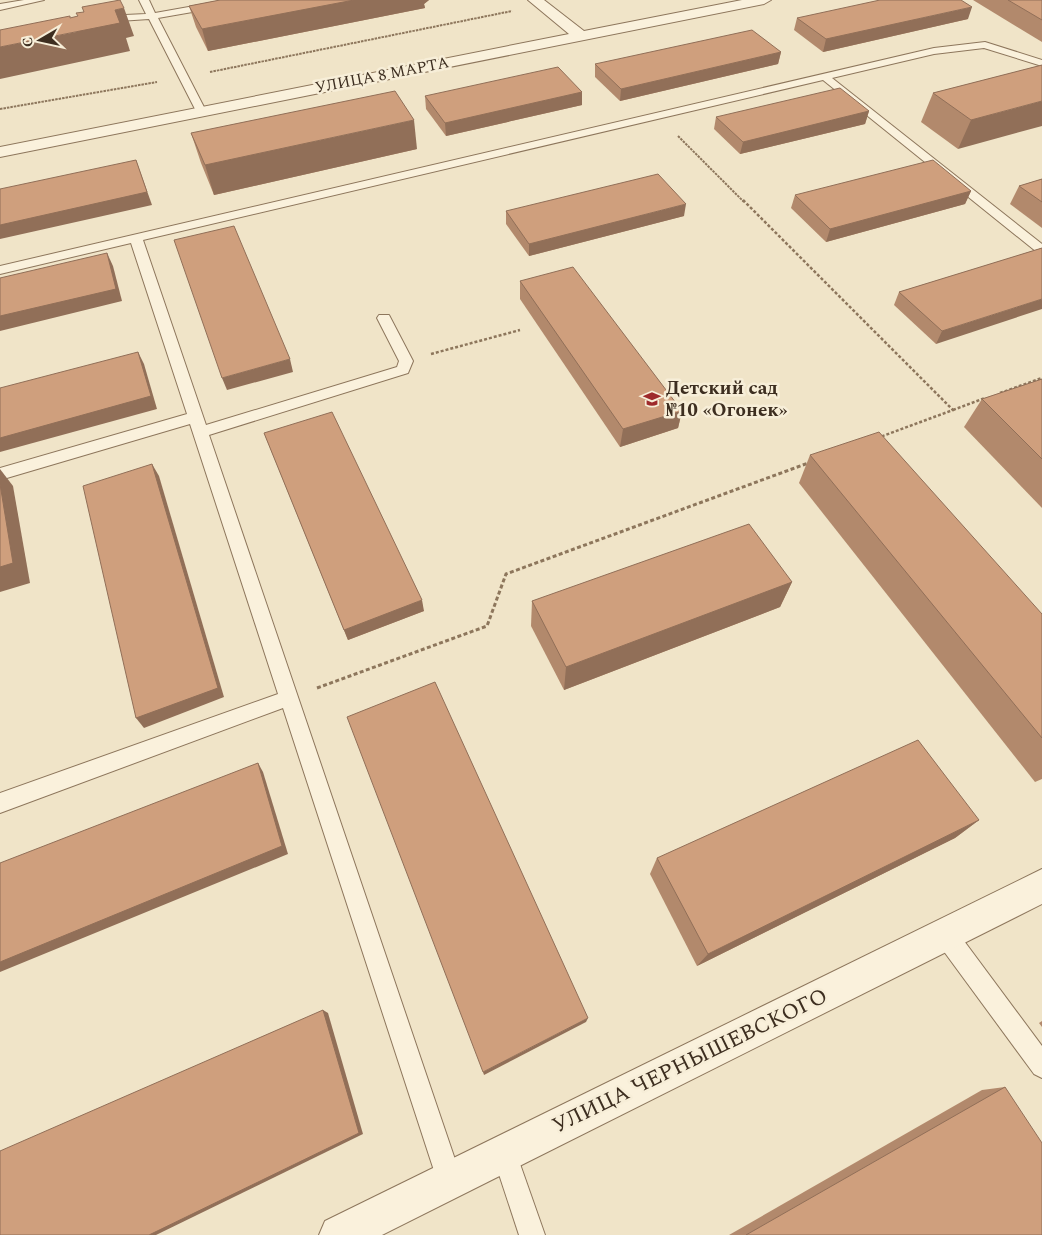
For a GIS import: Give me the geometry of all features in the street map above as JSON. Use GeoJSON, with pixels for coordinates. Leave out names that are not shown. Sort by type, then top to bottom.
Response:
{"type":"FeatureCollection","features":[{"type":"Feature","properties":{"kind":"street","name":"УЛИЦА 8 МАРТА"},"geometry":{"type":"LineString","coordinates":[[0,152],[764,0]]}},
{"type":"Feature","properties":{"kind":"street"},"geometry":{"type":"LineString","coordinates":[[537,3],[580,36]]}},
{"type":"Feature","properties":{"kind":"street","name":"УЛИЦА ЧЕРНЫШЕВСКОГО"},"geometry":{"type":"LineString","coordinates":[[339,1235],[1042,886]]}},
{"type":"Feature","properties":{"kind":"lane"},"geometry":{"type":"LineString","coordinates":[[0,7],[39,0]]}},
{"type":"Feature","properties":{"kind":"lane"},"geometry":{"type":"LineString","coordinates":[[144,0],[154,16],[201,111]]}},
{"type":"Feature","properties":{"kind":"lane"},"geometry":{"type":"LineString","coordinates":[[102,17],[154,16],[244,0]]}},
{"type":"Feature","properties":{"kind":"lane"},"geometry":{"type":"LineString","coordinates":[[0,270],[934,51],[984,46],[1042,63]]}},
{"type":"Feature","properties":{"kind":"lane"},"geometry":{"type":"LineString","coordinates":[[824,77],[1042,250]]}},
{"type":"Feature","properties":{"kind":"lane"},"geometry":{"type":"LineString","coordinates":[[136,238],[449,1180]]}},
{"type":"Feature","properties":{"kind":"lane"},"geometry":{"type":"LineString","coordinates":[[0,474],[403,370],[406,361],[384,318]]}},
{"type":"Feature","properties":{"kind":"lane"},"geometry":{"type":"LineString","coordinates":[[0,803],[289,698]]}},
{"type":"Feature","properties":{"kind":"lane"},"geometry":{"type":"LineString","coordinates":[[945,934],[1042,1066]]}},
{"type":"Feature","properties":{"kind":"lane"},"geometry":{"type":"LineString","coordinates":[[504,1153],[532,1235]]}},
{"type":"Feature","properties":{"kind":"path"},"geometry":{"type":"LineString","coordinates":[[0,109],[185,77],[537,3]]}},
{"type":"Feature","properties":{"kind":"path"},"geometry":{"type":"LineString","coordinates":[[658,116],[953,410]]}},
{"type":"Feature","properties":{"kind":"path"},"geometry":{"type":"LineString","coordinates":[[406,361],[520,330]]}},
{"type":"Feature","properties":{"kind":"path"},"geometry":{"type":"LineString","coordinates":[[997,394],[1042,378]]}},
{"type":"Feature","properties":{"kind":"path"},"geometry":{"type":"LineString","coordinates":[[878,438],[988,397]]}},
{"type":"Feature","properties":{"kind":"path"},"geometry":{"type":"LineString","coordinates":[[289,698],[487,626],[506,574],[813,462]]}},
{"type":"Feature","properties":{"kind":"building"},"geometry":{"type":"Polygon","coordinates":[[[120,0],[124,8],[115,10],[120,23],[0,47],[0,30],[78,16],[76,13],[84,12],[82,7],[120,0]]]}},
{"type":"Feature","properties":{"kind":"building"},"geometry":{"type":"Polygon","coordinates":[[[220,0],[354,0],[202,29],[189,6],[220,0]]]}},
{"type":"Feature","properties":{"kind":"building"},"geometry":{"type":"Polygon","coordinates":[[[880,0],[961,0],[972,7],[826,39],[797,18],[880,0]]]}},
{"type":"Feature","properties":{"kind":"building"},"geometry":{"type":"Polygon","coordinates":[[[1008,0],[1042,0],[1042,20],[1008,0]]]}},
{"type":"Feature","properties":{"kind":"building"},"geometry":{"type":"Polygon","coordinates":[[[752,30],[781,52],[621,89],[595,64],[752,30]]]}},
{"type":"Feature","properties":{"kind":"building"},"geometry":{"type":"Polygon","coordinates":[[[1042,65],[1042,101],[971,120],[933,93],[1042,65]]]}},
{"type":"Feature","properties":{"kind":"building"},"geometry":{"type":"Polygon","coordinates":[[[558,67],[582,92],[445,123],[425,96],[558,67]]]}},
{"type":"Feature","properties":{"kind":"building"},"geometry":{"type":"Polygon","coordinates":[[[840,88],[869,111],[743,142],[716,117],[840,88]]]}},
{"type":"Feature","properties":{"kind":"building"},"geometry":{"type":"Polygon","coordinates":[[[395,91],[414,120],[205,165],[191,133],[395,91]]]}},
{"type":"Feature","properties":{"kind":"building"},"geometry":{"type":"Polygon","coordinates":[[[136,160],[147,192],[0,225],[0,189],[136,160]]]}},
{"type":"Feature","properties":{"kind":"building"},"geometry":{"type":"Polygon","coordinates":[[[933,160],[971,191],[830,229],[795,195],[933,160]]]}},
{"type":"Feature","properties":{"kind":"building"},"geometry":{"type":"Polygon","coordinates":[[[658,174],[686,204],[529,244],[506,211],[658,174]]]}},
{"type":"Feature","properties":{"kind":"building"},"geometry":{"type":"Polygon","coordinates":[[[1042,179],[1042,202],[1019,186],[1042,179]]]}},
{"type":"Feature","properties":{"kind":"building"},"geometry":{"type":"Polygon","coordinates":[[[234,226],[290,359],[222,378],[174,240],[234,226]]]}},
{"type":"Feature","properties":{"kind":"building"},"geometry":{"type":"Polygon","coordinates":[[[1042,248],[1042,299],[942,331],[899,292],[1042,248]]]}},
{"type":"Feature","properties":{"kind":"building"},"geometry":{"type":"Polygon","coordinates":[[[107,253],[116,289],[0,316],[0,278],[107,253]]]}},
{"type":"Feature","properties":{"kind":"building"},"geometry":{"type":"Polygon","coordinates":[[[573,267],[682,411],[623,429],[520,281],[573,267]]]}},
{"type":"Feature","properties":{"kind":"building"},"geometry":{"type":"Polygon","coordinates":[[[138,352],[151,396],[0,438],[0,388],[138,352]]]}},
{"type":"Feature","properties":{"kind":"building"},"geometry":{"type":"Polygon","coordinates":[[[1042,379],[1042,459],[982,399],[1042,379]]]}},
{"type":"Feature","properties":{"kind":"building"},"geometry":{"type":"Polygon","coordinates":[[[332,412],[422,600],[344,630],[264,433],[332,412]]]}},
{"type":"Feature","properties":{"kind":"building"},"geometry":{"type":"Polygon","coordinates":[[[879,432],[1042,614],[1042,738],[810,455],[879,432]]]}},
{"type":"Feature","properties":{"kind":"building"},"geometry":{"type":"Polygon","coordinates":[[[152,464],[218,688],[136,718],[83,486],[152,464]]]}},
{"type":"Feature","properties":{"kind":"building"},"geometry":{"type":"Polygon","coordinates":[[[0,484],[13,563],[0,567],[0,484]]]}},
{"type":"Feature","properties":{"kind":"building"},"geometry":{"type":"Polygon","coordinates":[[[749,524],[792,582],[566,667],[532,601],[749,524]]]}},
{"type":"Feature","properties":{"kind":"building"},"geometry":{"type":"Polygon","coordinates":[[[435,682],[588,1018],[483,1072],[347,717],[435,682]]]}},
{"type":"Feature","properties":{"kind":"building"},"geometry":{"type":"Polygon","coordinates":[[[918,740],[979,820],[708,954],[657,858],[918,740]]]}},
{"type":"Feature","properties":{"kind":"building"},"geometry":{"type":"Polygon","coordinates":[[[258,763],[282,846],[0,962],[0,863],[258,763]]]}},
{"type":"Feature","properties":{"kind":"building"},"geometry":{"type":"Polygon","coordinates":[[[323,1010],[359,1133],[149,1235],[0,1235],[0,1151],[323,1010]]]}},
{"type":"Feature","properties":{"kind":"building"},"geometry":{"type":"Polygon","coordinates":[[[1005,1087],[1042,1143],[1042,1235],[746,1235],[1005,1087]]]}},
{"type":"Feature","properties":{"kind":"place","name":"Детский сад №10 «Огонек»"},"geometry":{"type":"Point","coordinates":[652,399]}}]}
